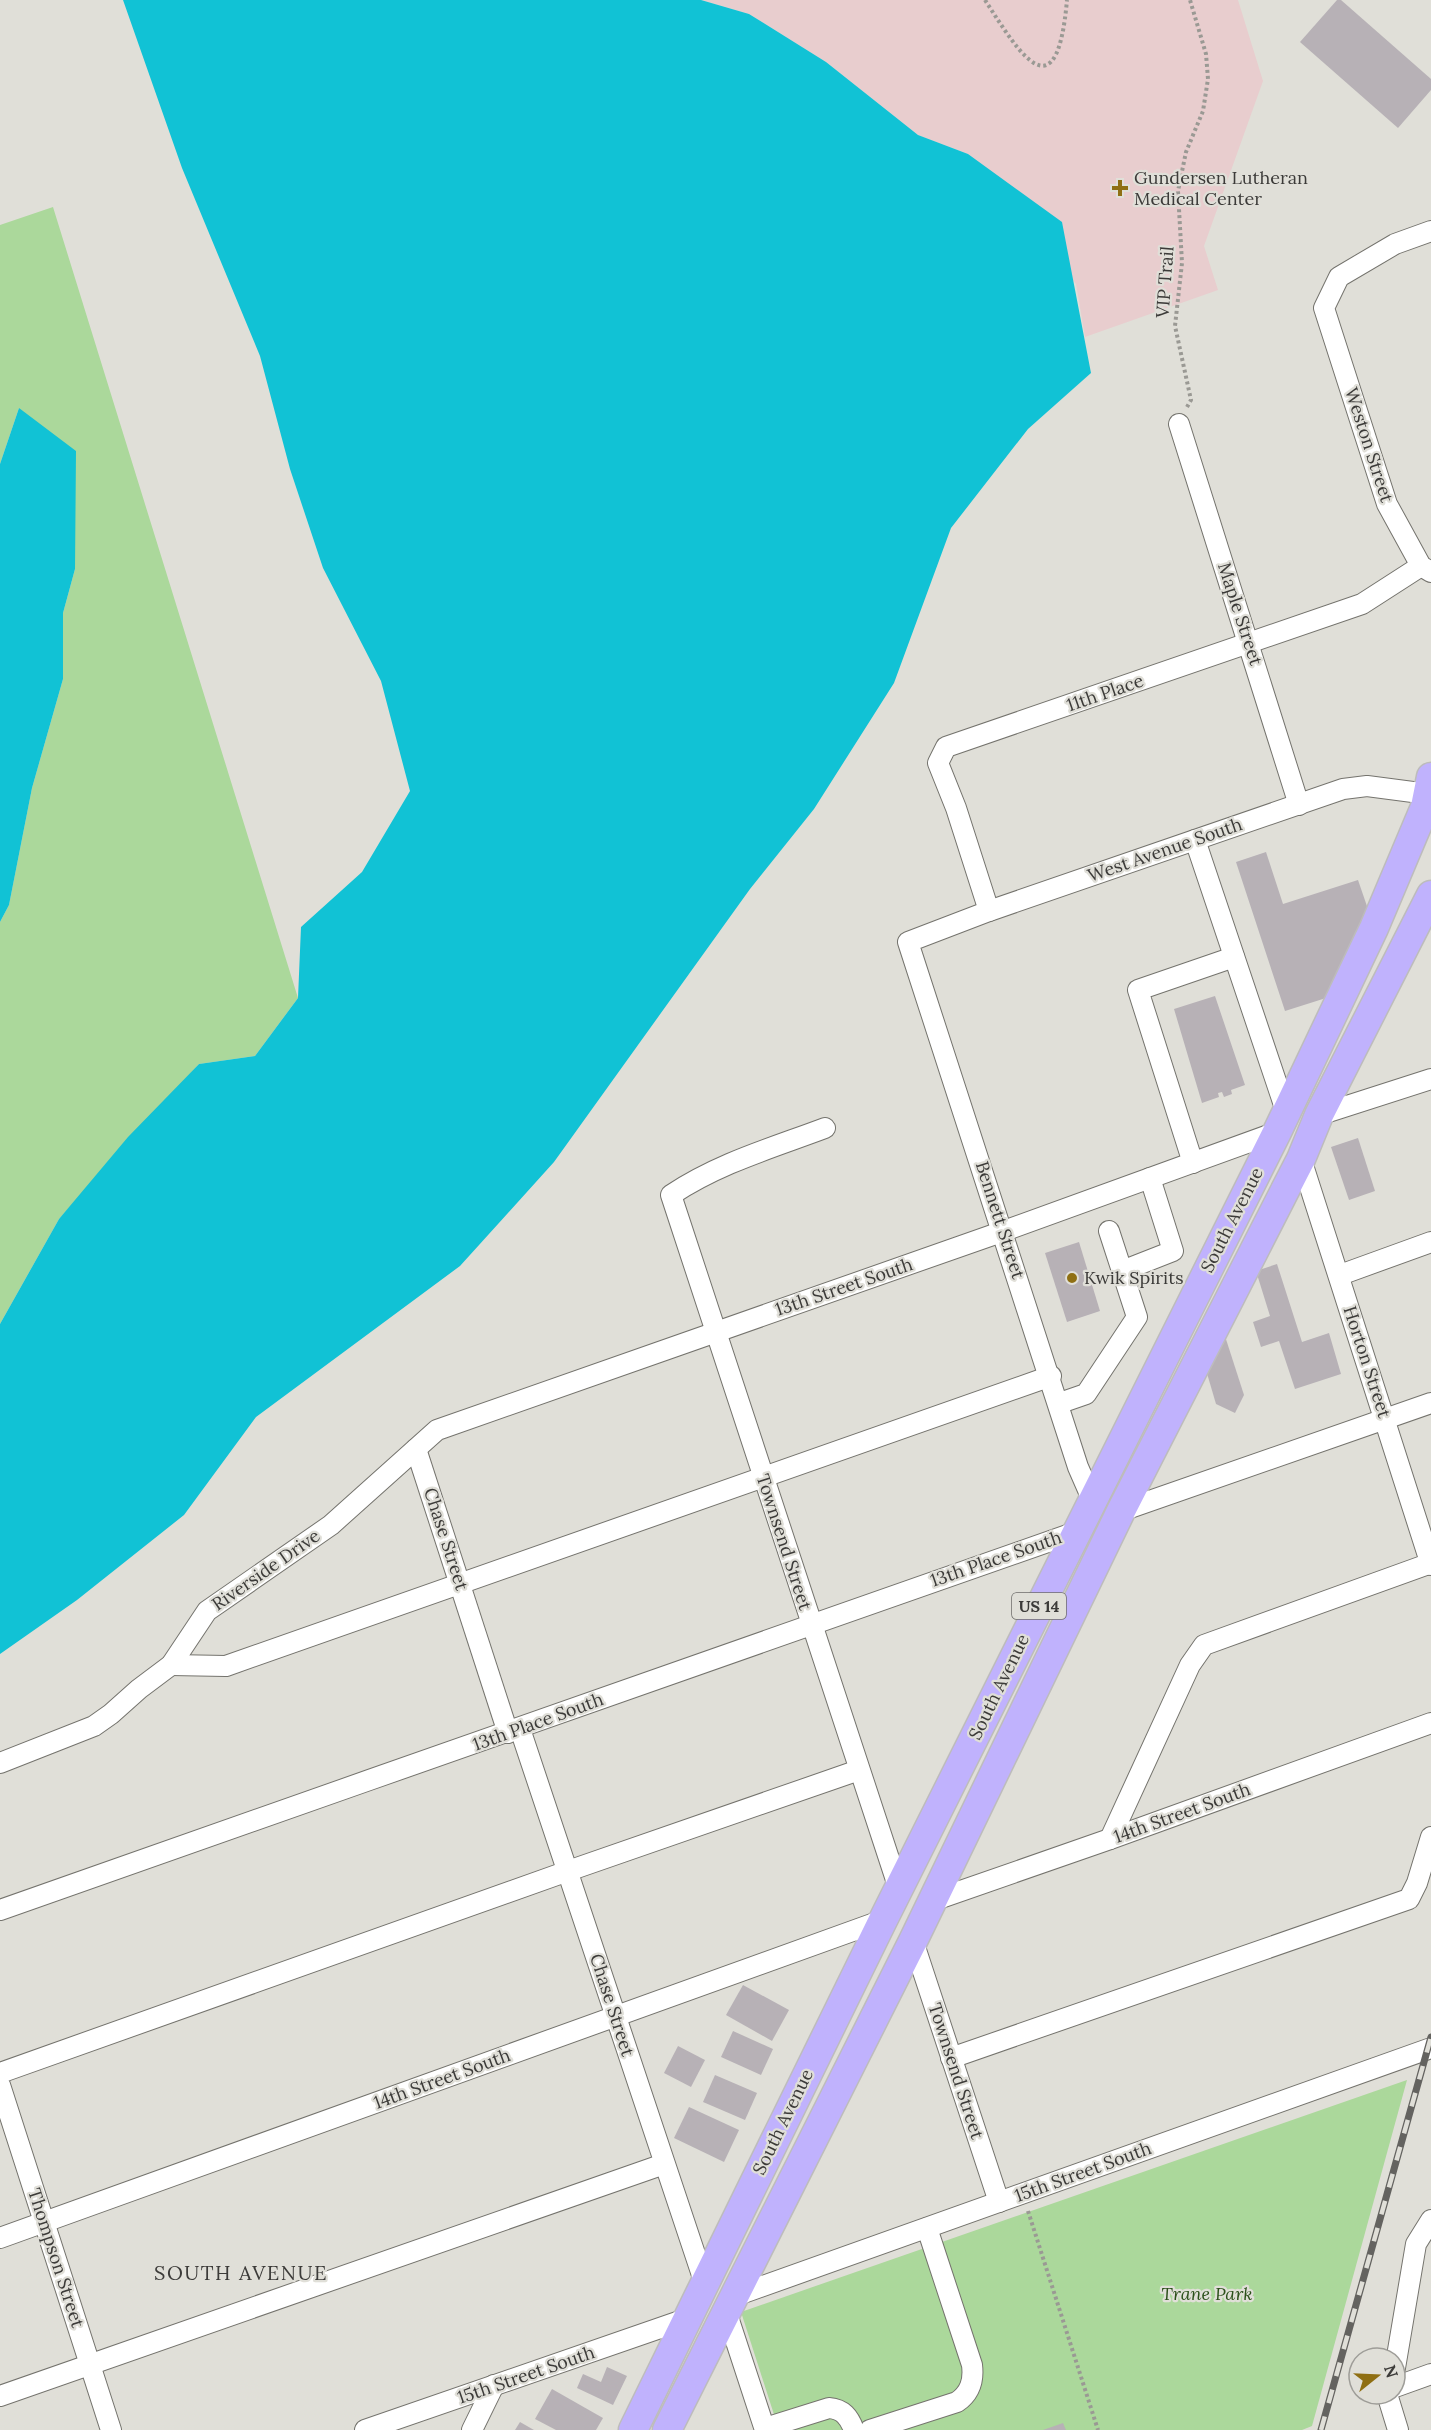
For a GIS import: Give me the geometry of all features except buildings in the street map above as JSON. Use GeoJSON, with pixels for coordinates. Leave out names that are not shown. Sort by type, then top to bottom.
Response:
{"type":"FeatureCollection","features":[{"type":"Feature","properties":{"kind":"highway","name":"South Avenue"},"geometry":{"type":"LineString","coordinates":[[633,2430],[704,2281],[1281,1121],[1374,928],[1425,807],[1429,785]]}},
{"type":"Feature","properties":{"kind":"highway","name":"South Avenue"},"geometry":{"type":"LineString","coordinates":[[668,2430],[913,1941],[1121,1511],[1301,1160],[1319,1115],[1431,895]]}},
{"type":"Feature","properties":{"kind":"street","name":"Weston Street"},"geometry":{"type":"LineString","coordinates":[[1426,569],[1386,504],[1324,308],[1339,277],[1395,244],[1431,231]]}},
{"type":"Feature","properties":{"kind":"street","name":"Maple Street"},"geometry":{"type":"LineString","coordinates":[[1179,424],[1299,805]]}},
{"type":"Feature","properties":{"kind":"street","name":"11th Place"},"geometry":{"type":"LineString","coordinates":[[989,911],[956,807],[938,763],[946,747],[1362,604],[1426,569]]}},
{"type":"Feature","properties":{"kind":"street","name":"West Avenue South"},"geometry":{"type":"LineString","coordinates":[[908,942],[989,911],[1343,789],[1367,786],[1429,785]]}},
{"type":"Feature","properties":{"kind":"street"},"geometry":{"type":"LineString","coordinates":[[1194,840],[1234,957],[1281,1121]]}},
{"type":"Feature","properties":{"kind":"street","name":"Bennett Street"},"geometry":{"type":"LineString","coordinates":[[908,942],[1051,1376],[1078,1467],[1092,1499]]}},
{"type":"Feature","properties":{"kind":"street"},"geometry":{"type":"LineString","coordinates":[[1193,1162],[1138,990],[1234,957]]}},
{"type":"Feature","properties":{"kind":"street"},"geometry":{"type":"LineString","coordinates":[[1319,1115],[1431,1079]]}},
{"type":"Feature","properties":{"kind":"street","name":"13th Street South"},"geometry":{"type":"LineString","coordinates":[[416,1449],[437,1430],[1150,1178],[1193,1162],[1281,1121]]}},
{"type":"Feature","properties":{"kind":"street","name":"Townsend Street"},"geometry":{"type":"LineString","coordinates":[[825,1128],[699,1176],[671,1195],[899,1889]]}},
{"type":"Feature","properties":{"kind":"street","name":"Horton Street"},"geometry":{"type":"LineString","coordinates":[[1301,1160],[1340,1275],[1431,1564]]}},
{"type":"Feature","properties":{"kind":"street"},"geometry":{"type":"LineString","coordinates":[[1122,1271],[1173,1251],[1150,1178]]}},
{"type":"Feature","properties":{"kind":"street"},"geometry":{"type":"LineString","coordinates":[[1060,1404],[1086,1394],[1137,1317],[1109,1231]]}},
{"type":"Feature","properties":{"kind":"street"},"geometry":{"type":"LineString","coordinates":[[1340,1275],[1431,1242]]}},
{"type":"Feature","properties":{"kind":"street"},"geometry":{"type":"LineString","coordinates":[[171,1665],[226,1666],[1051,1376]]}},
{"type":"Feature","properties":{"kind":"street"},"geometry":{"type":"LineString","coordinates":[[1121,1511],[1431,1403]]}},
{"type":"Feature","properties":{"kind":"street","name":"Chase Street"},"geometry":{"type":"LineString","coordinates":[[416,1449],[461,1585],[568,1871],[704,2281]]}},
{"type":"Feature","properties":{"kind":"street","name":"Riverside Drive"},"geometry":{"type":"LineString","coordinates":[[0,1763],[94,1726],[171,1665],[207,1611],[331,1525],[416,1449]]}},
{"type":"Feature","properties":{"kind":"street","name":"13th Place South"},"geometry":{"type":"LineString","coordinates":[[0,1910],[514,1731],[810,1622],[1076,1532]]}},
{"type":"Feature","properties":{"kind":"street"},"geometry":{"type":"LineString","coordinates":[[1110,1839],[1190,1665],[1204,1645],[1431,1564]]}},
{"type":"Feature","properties":{"kind":"street","name":"14th Street South"},"geometry":{"type":"LineString","coordinates":[[932,1900],[1110,1839],[1431,1723]]}},
{"type":"Feature","properties":{"kind":"street"},"geometry":{"type":"LineString","coordinates":[[0,2073],[859,1770]]}},
{"type":"Feature","properties":{"kind":"street"},"geometry":{"type":"LineString","coordinates":[[951,2058],[1409,1899],[1417,1883],[1431,1837]]}},
{"type":"Feature","properties":{"kind":"street","name":"14th Street South"},"geometry":{"type":"LineString","coordinates":[[0,2238],[883,1920]]}},
{"type":"Feature","properties":{"kind":"street","name":"Townsend Street"},"geometry":{"type":"LineString","coordinates":[[913,1941],[999,2202]]}},
{"type":"Feature","properties":{"kind":"street","name":"15th Street South"},"geometry":{"type":"LineString","coordinates":[[731,2305],[1022,2193],[1431,2048]]}},
{"type":"Feature","properties":{"kind":"street","name":"Thompson Street"},"geometry":{"type":"LineString","coordinates":[[0,2085],[111,2430]]}},
{"type":"Feature","properties":{"kind":"street"},"geometry":{"type":"LineString","coordinates":[[0,2396],[664,2164]]}},
{"type":"Feature","properties":{"kind":"street"},"geometry":{"type":"LineString","coordinates":[[1399,2346],[1416,2244],[1431,2220]]}},
{"type":"Feature","properties":{"kind":"street"},"geometry":{"type":"LineString","coordinates":[[870,2430],[950,2405],[962,2399],[971,2384],[972,2365],[927,2228]]}},
{"type":"Feature","properties":{"kind":"street"},"geometry":{"type":"LineString","coordinates":[[731,2305],[765,2429],[829,2408],[838,2409],[845,2414],[854,2430]]}},
{"type":"Feature","properties":{"kind":"street","name":"15th Street South"},"geometry":{"type":"LineString","coordinates":[[365,2430],[686,2319]]}},
{"type":"Feature","properties":{"kind":"street"},"geometry":{"type":"LineString","coordinates":[[1407,2383],[1431,2374]]}},
{"type":"Feature","properties":{"kind":"street"},"geometry":{"type":"LineString","coordinates":[[472,2430],[494,2385]]}},
{"type":"Feature","properties":{"kind":"street"},"geometry":{"type":"LineString","coordinates":[[1390,2406],[1398,2430]]}},
{"type":"Feature","properties":{"kind":"path"},"geometry":{"type":"LineString","coordinates":[[985,0],[1014,45],[1032,64],[1040,66],[1047,64],[1057,55],[1066,0]]}},
{"type":"Feature","properties":{"kind":"path","name":"VIP Trail"},"geometry":{"type":"LineString","coordinates":[[1179,424],[1191,400],[1175,326],[1182,263],[1178,191],[1186,152],[1203,111],[1208,79],[1206,54],[1190,0]]}},
{"type":"Feature","properties":{"kind":"path"},"geometry":{"type":"LineString","coordinates":[[1022,2193],[1098,2430]]}},
{"type":"Feature","properties":{"kind":"shaded area","name":"Gundersen Lutheran Medical Center"},"geometry":{"type":"Polygon","coordinates":[[[701,0],[1238,0],[1263,81],[1204,246],[1218,290],[1085,337],[1076,284],[968,154],[918,135],[826,62],[749,14],[701,0]]]}},
{"type":"Feature","properties":{"kind":"green space"},"geometry":{"type":"Polygon","coordinates":[[[53,207],[298,998],[255,1056],[199,1064],[59,1219],[0,1324],[0,922],[9,905],[32,788],[63,679],[63,613],[75,569],[19,408],[0,464],[0,225],[53,207]]]}},
{"type":"Feature","properties":{"kind":"green space","name":"Trane Park"},"geometry":{"type":"Polygon","coordinates":[[[1407,2080],[1312,2426],[1302,2430],[779,2430],[741,2312],[1407,2080]]]}},
{"type":"Feature","properties":{"kind":"water"},"geometry":{"type":"Polygon","coordinates":[[[123,0],[701,0],[749,14],[826,62],[918,135],[968,154],[1062,222],[1091,373],[1028,429],[951,528],[894,683],[814,809],[750,889],[554,1162],[460,1266],[256,1417],[184,1515],[77,1600],[0,1654],[0,1324],[59,1219],[128,1137],[199,1064],[255,1056],[298,998],[301,927],[362,872],[410,791],[381,681],[323,568],[290,469],[260,356],[182,168],[123,0]]]}},
{"type":"Feature","properties":{"kind":"water"},"geometry":{"type":"Polygon","coordinates":[[[19,408],[76,451],[75,569],[63,613],[63,679],[32,788],[9,905],[0,922],[0,464],[19,408]]]}},
{"type":"Feature","properties":{"kind":"railway"},"geometry":{"type":"LineString","coordinates":[[1321,2430],[1431,2037]]}},
{"type":"Feature","properties":{"kind":"place","name":"Gundersen Lutheran Medical Center"},"geometry":{"type":"Point","coordinates":[1120,188]}},
{"type":"Feature","properties":{"kind":"place","name":"Kwik Spirits"},"geometry":{"type":"Point","coordinates":[1072,1278]}},
{"type":"Feature","properties":{"kind":"district","name":"SOUTH AVENUE"},"geometry":{"type":"Point","coordinates":[241,2273]}}]}
